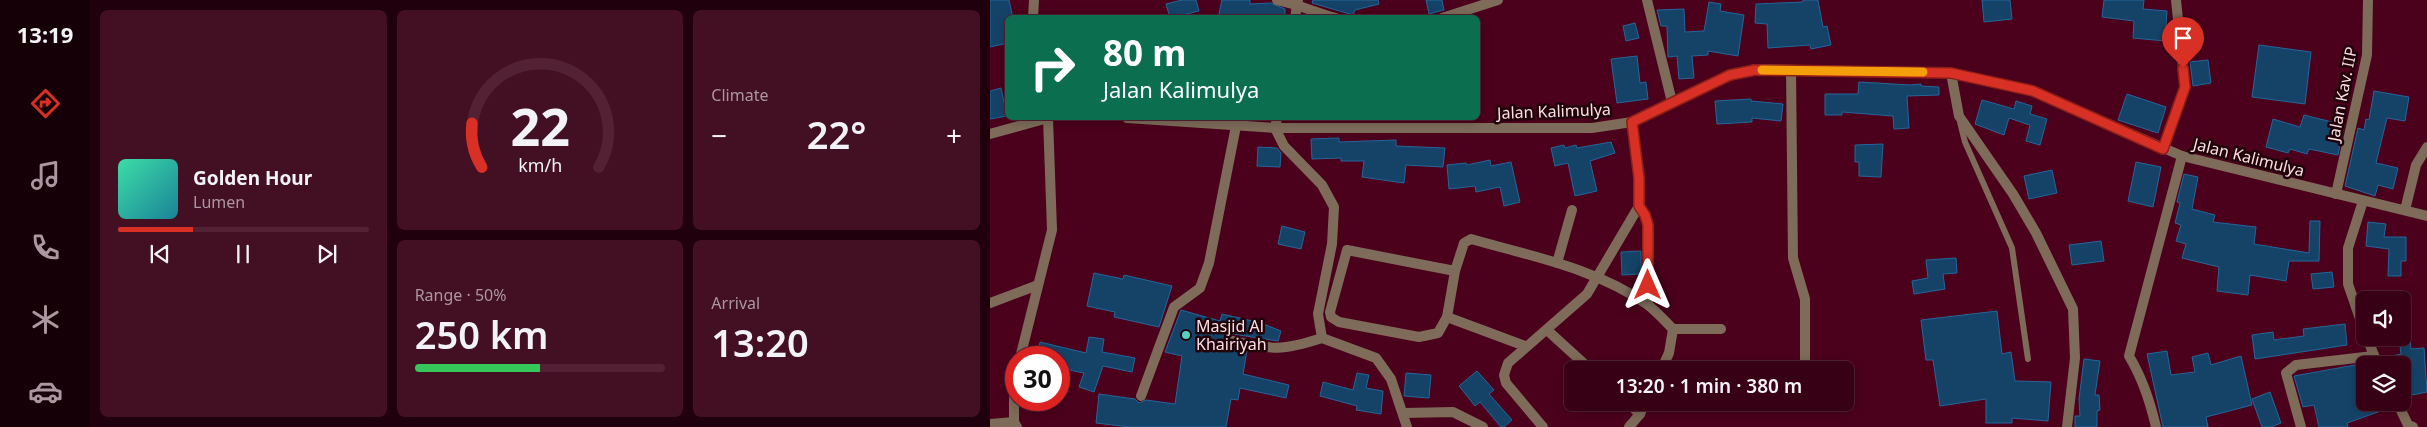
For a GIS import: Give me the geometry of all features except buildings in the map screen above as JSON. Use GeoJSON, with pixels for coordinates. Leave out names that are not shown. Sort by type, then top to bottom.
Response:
{"type":"FeatureCollection","features":[{"type":"Feature","properties":{"kind":"street"},"geometry":{"type":"LineString","coordinates":[[1034,0],[1034,15]]}},
{"type":"Feature","properties":{"kind":"street"},"geometry":{"type":"LineString","coordinates":[[1277,0],[1298,2],[1315,12],[1326,15]]}},
{"type":"Feature","properties":{"kind":"street"},"geometry":{"type":"LineString","coordinates":[[1451,15],[1498,0]]}},
{"type":"Feature","properties":{"kind":"street"},"geometry":{"type":"LineString","coordinates":[[1647,0],[1672,102]]}},
{"type":"Feature","properties":{"kind":"street"},"geometry":{"type":"LineString","coordinates":[[2163,149],[2185,87],[2176,0]]}},
{"type":"Feature","properties":{"kind":"street","name":"Jalan Kav. IIP"},"geometry":{"type":"LineString","coordinates":[[2336,194],[2367,55],[2368,0]]}},
{"type":"Feature","properties":{"kind":"street"},"geometry":{"type":"LineString","coordinates":[[1296,15],[1298,2]]}},
{"type":"Feature","properties":{"kind":"street","name":"Jalan Kalimulya"},"geometry":{"type":"LineString","coordinates":[[1154,120],[1236,126],[1276,123],[1592,128],[1632,122],[1730,75],[1755,70],[1951,73],[2033,91],[2182,156],[2427,216]]}},
{"type":"Feature","properties":{"kind":"street"},"geometry":{"type":"LineString","coordinates":[[1791,70],[1793,258],[1805,299],[1805,361]]}},
{"type":"Feature","properties":{"kind":"street"},"geometry":{"type":"LineString","coordinates":[[1951,73],[1958,116],[2013,194],[2036,233],[2073,309],[2075,358],[2067,427]]}},
{"type":"Feature","properties":{"kind":"street"},"geometry":{"type":"LineString","coordinates":[[990,134],[1033,120]]}},
{"type":"Feature","properties":{"kind":"street"},"geometry":{"type":"LineString","coordinates":[[1023,346],[1052,230],[1048,120]]}},
{"type":"Feature","properties":{"kind":"street"},"geometry":{"type":"LineString","coordinates":[[1543,427],[1506,384],[1504,375],[1508,363],[1525,346],[1547,330],[1587,294],[1639,206],[1639,178],[1632,122]]}},
{"type":"Feature","properties":{"kind":"street"},"geometry":{"type":"LineString","coordinates":[[1276,123],[1284,146],[1322,185],[1334,207],[1332,244],[1318,314],[1322,338]]}},
{"type":"Feature","properties":{"kind":"street"},"geometry":{"type":"LineString","coordinates":[[1141,396],[1174,307],[1200,288],[1209,263],[1236,126]]}},
{"type":"Feature","properties":{"kind":"street"},"geometry":{"type":"LineString","coordinates":[[2404,210],[2416,164],[2427,147]]}},
{"type":"Feature","properties":{"kind":"street"},"geometry":{"type":"LineString","coordinates":[[2156,427],[2141,375],[2130,356],[2182,156]]}},
{"type":"Feature","properties":{"kind":"street"},"geometry":{"type":"LineString","coordinates":[[2356,307],[2348,284],[2348,248],[2363,201]]}},
{"type":"Feature","properties":{"kind":"street"},"geometry":{"type":"LineString","coordinates":[[1639,206],[1645,215],[1648,225],[1648,305]]}},
{"type":"Feature","properties":{"kind":"street"},"geometry":{"type":"LineString","coordinates":[[1557,263],[1572,210]]}},
{"type":"Feature","properties":{"kind":"street"},"geometry":{"type":"LineString","coordinates":[[1455,271],[1347,250],[1330,316],[1339,322],[1419,337],[1438,333],[1447,317],[1455,271],[1464,243],[1471,239],[1557,263],[1598,277],[1648,305],[1673,329],[1721,329]]}},
{"type":"Feature","properties":{"kind":"street"},"geometry":{"type":"LineString","coordinates":[[990,303],[1038,285]]}},
{"type":"Feature","properties":{"kind":"street"},"geometry":{"type":"LineString","coordinates":[[1447,317],[1525,346]]}},
{"type":"Feature","properties":{"kind":"street"},"geometry":{"type":"LineString","coordinates":[[1665,361],[1669,353],[1673,329]]}},
{"type":"Feature","properties":{"kind":"street"},"geometry":{"type":"LineString","coordinates":[[1547,330],[1581,361]]}},
{"type":"Feature","properties":{"kind":"street"},"geometry":{"type":"LineString","coordinates":[[1232,341],[1272,349],[1285,349],[1322,338],[1376,358],[1391,379],[1407,427]]}},
{"type":"Feature","properties":{"kind":"street"},"geometry":{"type":"LineString","coordinates":[[2301,427],[2286,373],[2296,365],[2356,361]]}},
{"type":"Feature","properties":{"kind":"street"},"geometry":{"type":"LineString","coordinates":[[990,424],[1016,425],[1015,411]]}},
{"type":"Feature","properties":{"kind":"street"},"geometry":{"type":"LineString","coordinates":[[1637,411],[1640,414]]}},
{"type":"Feature","properties":{"kind":"street"},"geometry":{"type":"LineString","coordinates":[[1629,427],[1641,411]]}},
{"type":"Feature","properties":{"kind":"street"},"geometry":{"type":"LineString","coordinates":[[2401,411],[2408,425],[2412,427]]}},
{"type":"Feature","properties":{"kind":"street"},"geometry":{"type":"LineString","coordinates":[[1404,414],[1453,412],[1483,427]]}},
{"type":"Feature","properties":{"kind":"lane"},"geometry":{"type":"LineString","coordinates":[[1958,116],[1965,142],[2012,248],[2028,359]]}},
{"type":"Feature","properties":{"kind":"slow traffic"},"geometry":{"type":"LineString","coordinates":[[1762,70],[1923,72]]}},
{"type":"Feature","properties":{"kind":"place","name":"Masjid Al Khairiyah"},"geometry":{"type":"Point","coordinates":[1186,335]}},
{"type":"Feature","properties":{"kind":"route"},"geometry":{"type":"LineString","coordinates":[[1648,285],[1648,225],[1645,215],[1639,206],[1639,178],[1632,122],[1730,75],[1755,70],[1951,73],[2033,91],[2163,149],[2185,87],[2183,68]]}}]}
